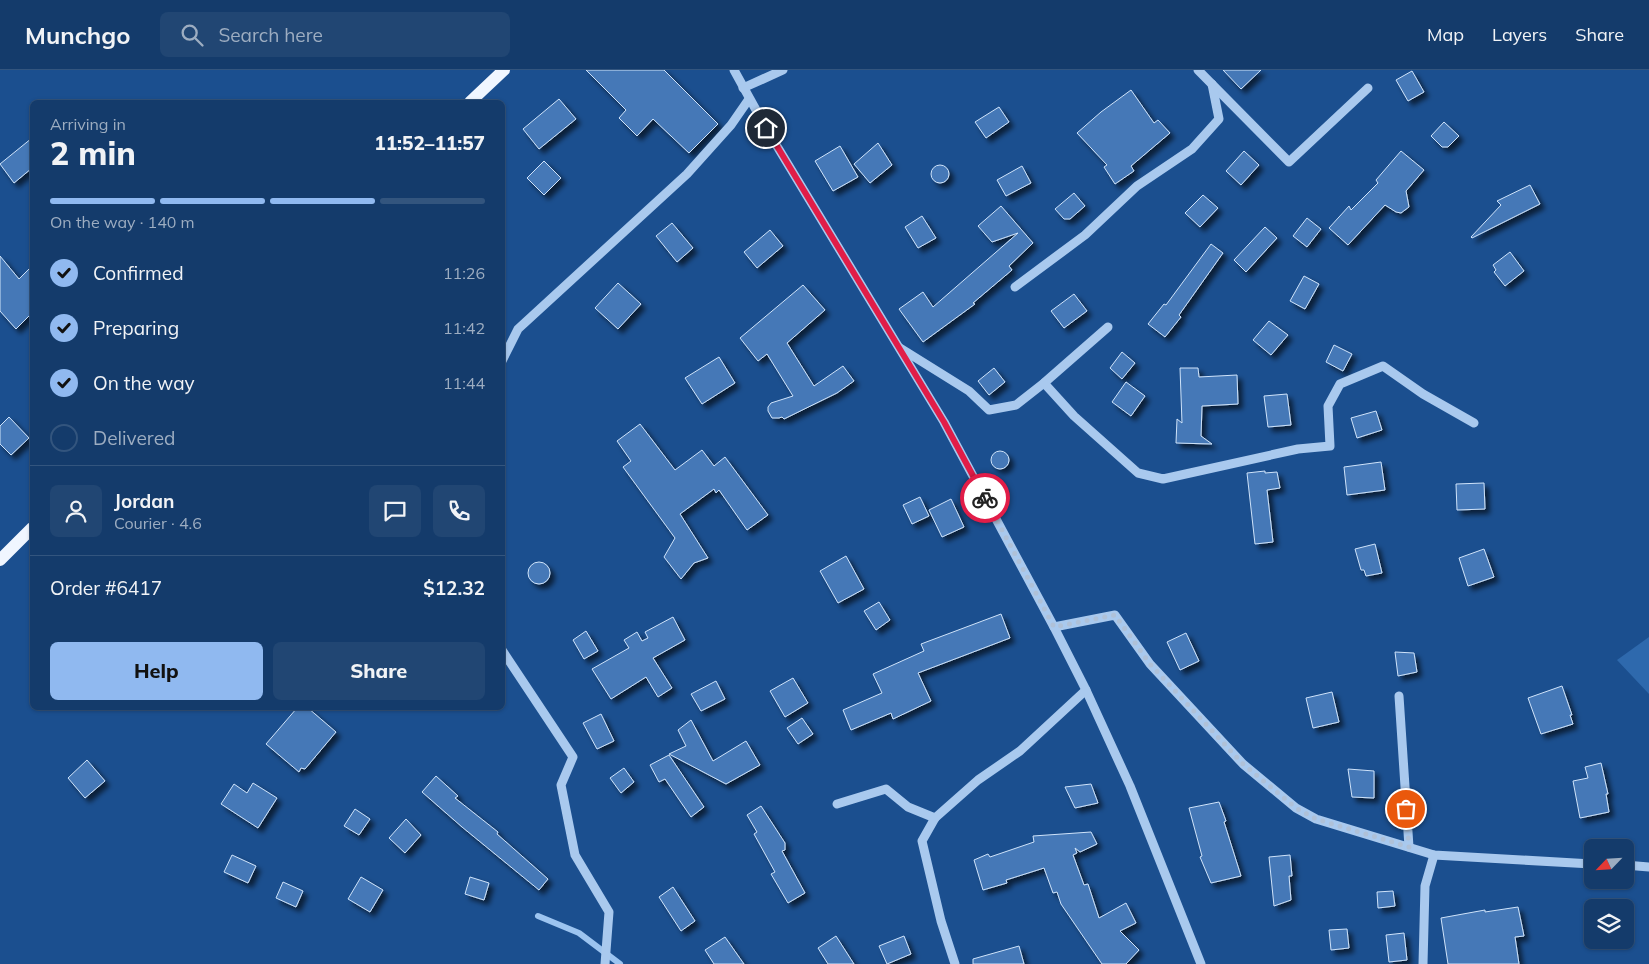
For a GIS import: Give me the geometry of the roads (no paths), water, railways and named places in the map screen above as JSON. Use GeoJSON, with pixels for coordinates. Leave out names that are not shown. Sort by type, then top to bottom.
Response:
{"type":"FeatureCollection","features":[{"type":"Feature","properties":{"kind":"main road"},"geometry":{"type":"LineString","coordinates":[[472,100],[504,70]]}},
{"type":"Feature","properties":{"kind":"main road"},"geometry":{"type":"LineString","coordinates":[[0,560],[30,530]]}},
{"type":"Feature","properties":{"kind":"street"},"geometry":{"type":"LineString","coordinates":[[734,70],[749,99],[944,422],[1054,627],[1086,690],[1130,786],[1201,964]]}},
{"type":"Feature","properties":{"kind":"street"},"geometry":{"type":"LineString","coordinates":[[743,88],[783,70]]}},
{"type":"Feature","properties":{"kind":"street"},"geometry":{"type":"LineString","coordinates":[[1198,70],[1288,162],[1368,88]]}},
{"type":"Feature","properties":{"kind":"street"},"geometry":{"type":"LineString","coordinates":[[1015,286],[1085,235],[1137,186],[1192,149],[1219,119],[1212,84]]}},
{"type":"Feature","properties":{"kind":"street"},"geometry":{"type":"LineString","coordinates":[[505,355],[518,329],[687,174],[731,125],[749,99]]}},
{"type":"Feature","properties":{"kind":"street"},"geometry":{"type":"LineString","coordinates":[[898,346],[970,391],[989,410],[1016,405],[1108,327]]}},
{"type":"Feature","properties":{"kind":"street"},"geometry":{"type":"LineString","coordinates":[[1044,383],[1074,416],[1138,472],[1163,479],[1298,449],[1330,446],[1328,406],[1340,384],[1383,366],[1423,394],[1474,423]]}},
{"type":"Feature","properties":{"kind":"street"},"geometry":{"type":"LineString","coordinates":[[1054,627],[1115,615],[1150,664],[1243,764],[1296,808],[1316,819],[1434,855],[1584,864]]}},
{"type":"Feature","properties":{"kind":"street"},"geometry":{"type":"LineString","coordinates":[[505,655],[573,757],[561,785],[575,855],[609,912],[605,964]]}},
{"type":"Feature","properties":{"kind":"street"},"geometry":{"type":"LineString","coordinates":[[955,964],[941,921],[922,841],[935,818],[978,780],[1020,751],[1086,690]]}},
{"type":"Feature","properties":{"kind":"street"},"geometry":{"type":"LineString","coordinates":[[1398,696],[1409,847]]}},
{"type":"Feature","properties":{"kind":"street"},"geometry":{"type":"LineString","coordinates":[[837,804],[886,789],[908,807],[935,818]]}},
{"type":"Feature","properties":{"kind":"street"},"geometry":{"type":"LineString","coordinates":[[1423,964],[1425,886],[1434,855]]}},
{"type":"Feature","properties":{"kind":"street"},"geometry":{"type":"LineString","coordinates":[[1634,866],[1649,867]]}},
{"type":"Feature","properties":{"kind":"waterway"},"geometry":{"type":"LineString","coordinates":[[538,916],[579,933],[620,964]]}}]}
